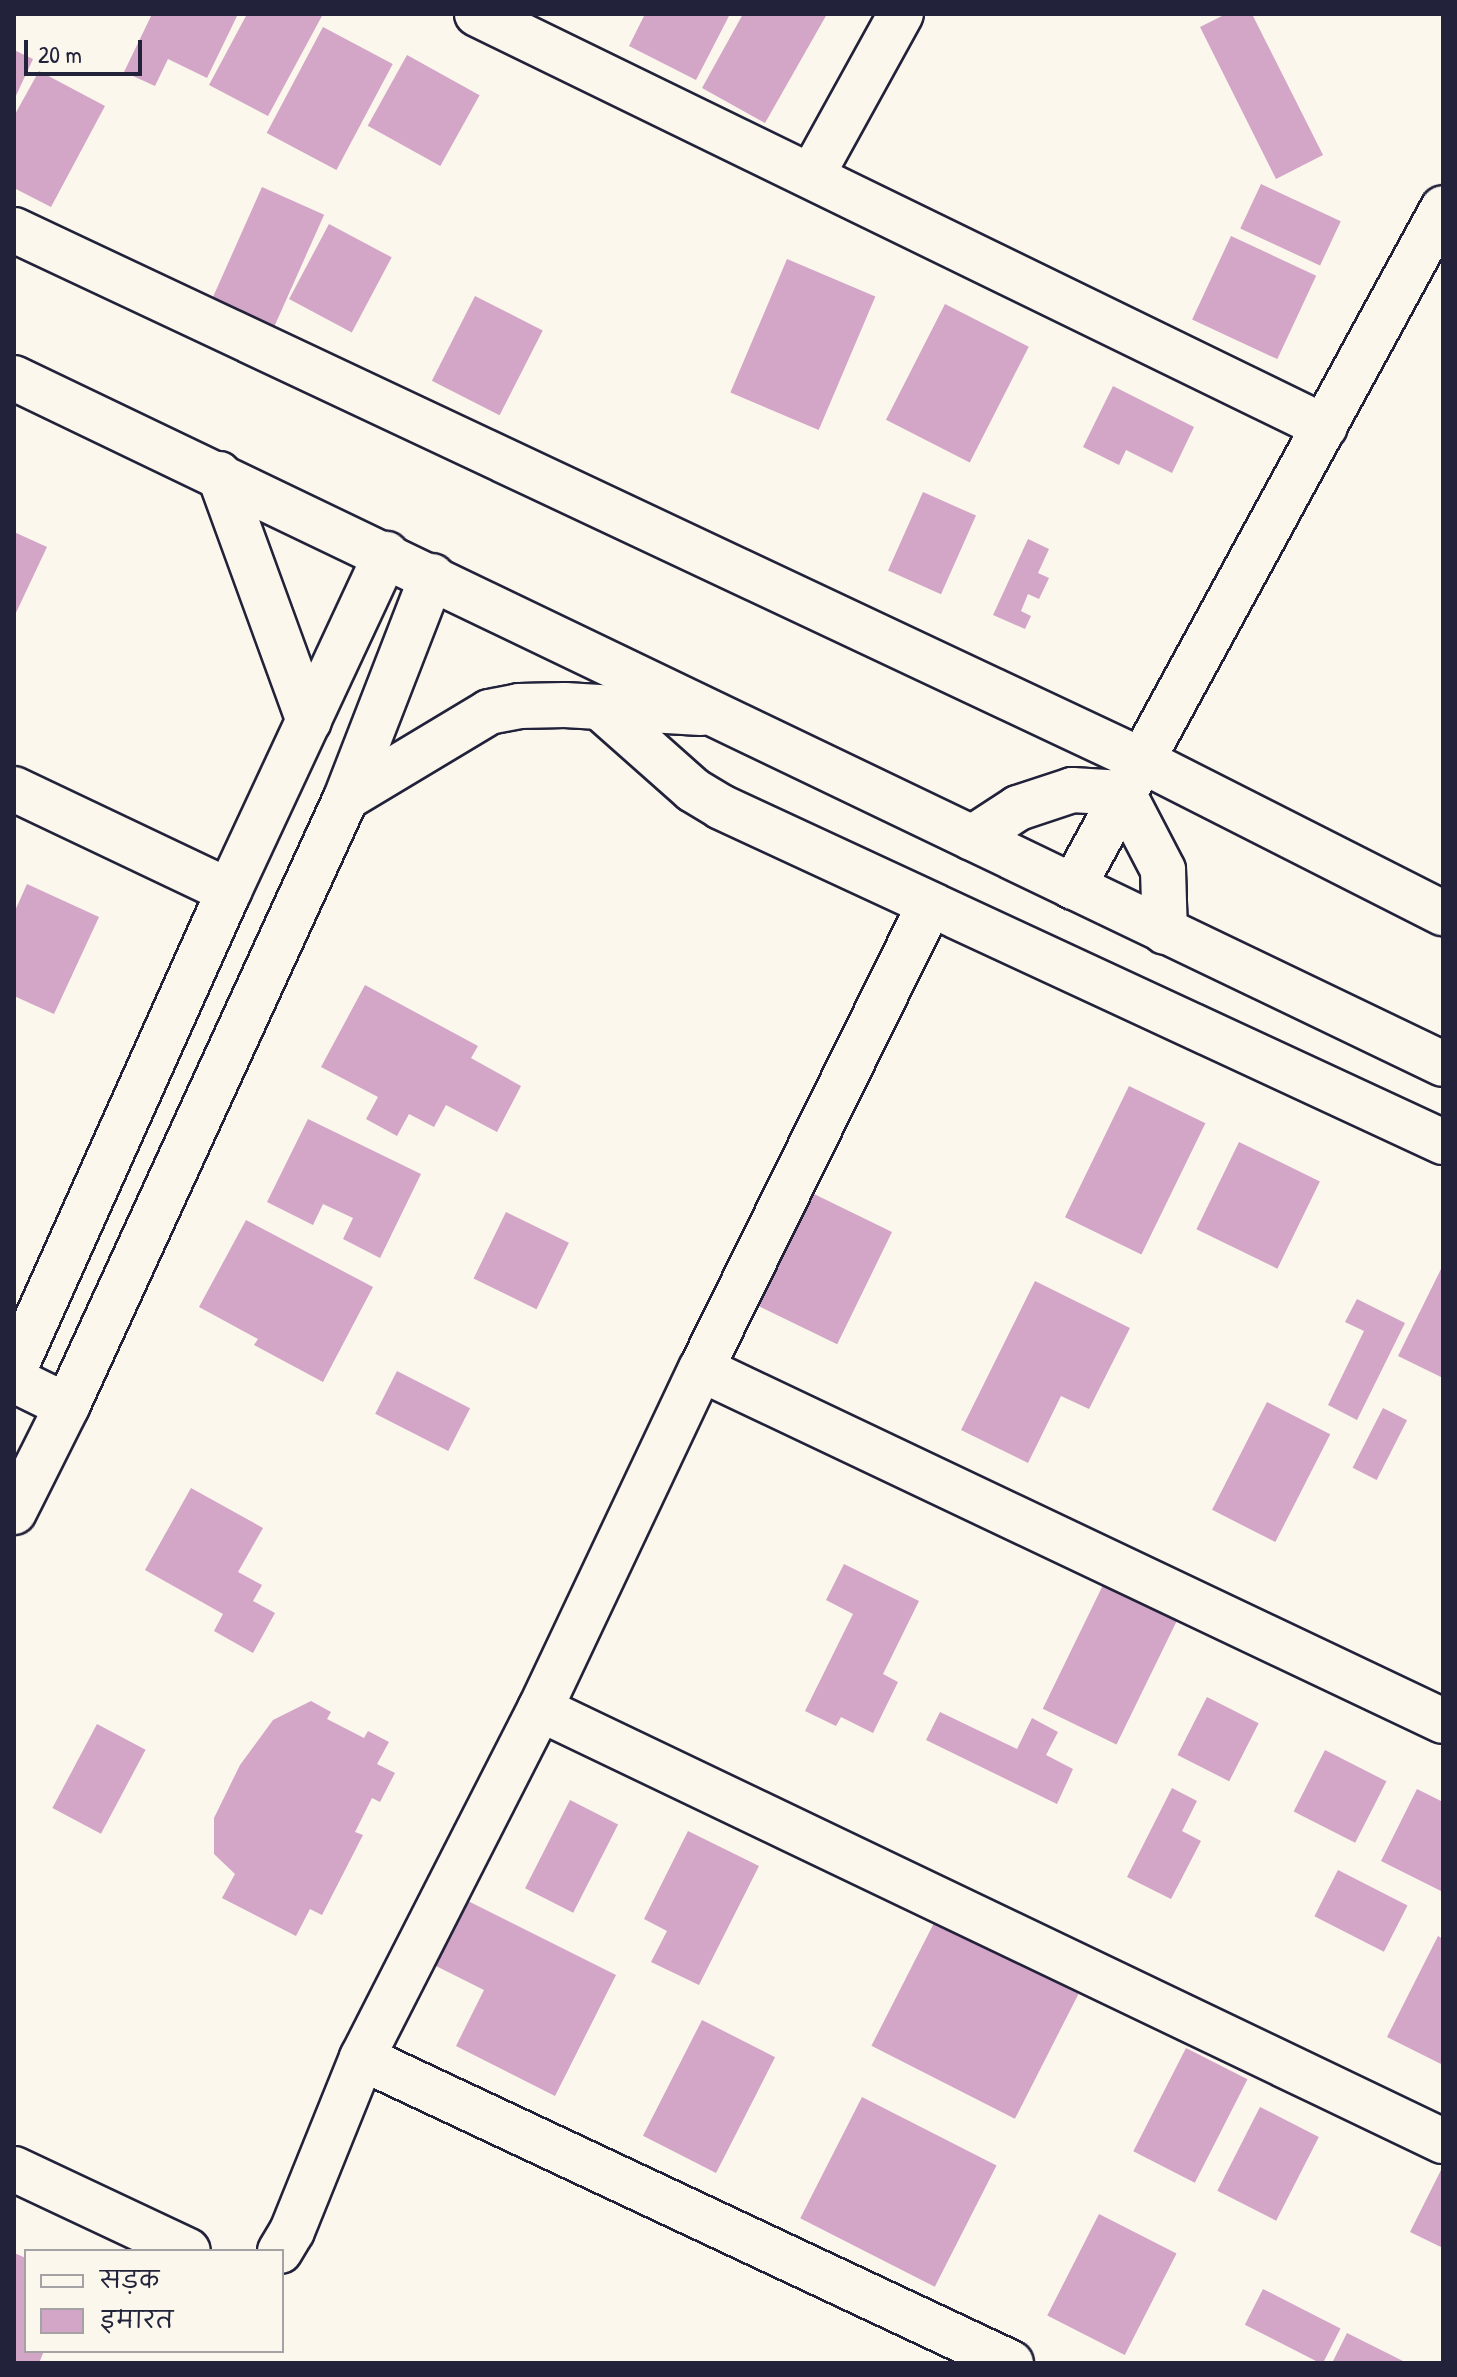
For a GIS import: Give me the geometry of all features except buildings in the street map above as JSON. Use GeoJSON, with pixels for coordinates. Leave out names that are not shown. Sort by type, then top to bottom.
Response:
{"type":"FeatureCollection","features":[{"type":"Feature","properties":{"kind":"street"},"geometry":{"type":"LineString","coordinates":[[477,14],[1325,427]]}},
{"type":"Feature","properties":{"kind":"street"},"geometry":{"type":"LineString","coordinates":[[812,175],[901,14]]}},
{"type":"Feature","properties":{"kind":"street"},"geometry":{"type":"LineString","coordinates":[[1073,887],[1443,208]]}},
{"type":"Feature","properties":{"kind":"street"},"geometry":{"type":"LineString","coordinates":[[14,230],[1132,777],[1443,913]]}},
{"type":"Feature","properties":{"kind":"street"},"geometry":{"type":"LineString","coordinates":[[14,378],[432,576],[1443,1064]]}},
{"type":"Feature","properties":{"kind":"street"},"geometry":{"type":"LineString","coordinates":[[219,474],[309,721]]}},
{"type":"Feature","properties":{"kind":"street"},"geometry":{"type":"LineString","coordinates":[[14,1370],[229,891],[386,554]]}},
{"type":"Feature","properties":{"kind":"street"},"geometry":{"type":"LineString","coordinates":[[14,1512],[67,1406],[346,798],[432,576]]}},
{"type":"Feature","properties":{"kind":"street"},"geometry":{"type":"LineString","coordinates":[[346,798],[489,712],[529,705],[719,714]]}},
{"type":"Feature","properties":{"kind":"street"},"geometry":{"type":"LineString","coordinates":[[603,710],[693,790],[721,807],[1443,1142]]}},
{"type":"Feature","properties":{"kind":"street"},"geometry":{"type":"LineString","coordinates":[[972,838],[1018,808],[1072,790],[1132,777]]}},
{"type":"Feature","properties":{"kind":"street"},"geometry":{"type":"LineString","coordinates":[[1132,777],[1163,870],[1165,932]]}},
{"type":"Feature","properties":{"kind":"street"},"geometry":{"type":"LineString","coordinates":[[14,789],[229,891]]}},
{"type":"Feature","properties":{"kind":"street"},"geometry":{"type":"LineString","coordinates":[[281,2249],[292,2231],[362,2058],[540,1709],[701,1369],[930,904]]}},
{"type":"Feature","properties":{"kind":"street"},"geometry":{"type":"LineString","coordinates":[[701,1369],[1443,1721]]}},
{"type":"Feature","properties":{"kind":"street"},"geometry":{"type":"LineString","coordinates":[[14,1380],[67,1406]]}},
{"type":"Feature","properties":{"kind":"street"},"geometry":{"type":"LineString","coordinates":[[540,1709],[1443,2141]]}},
{"type":"Feature","properties":{"kind":"street"},"geometry":{"type":"LineString","coordinates":[[362,2058],[1011,2363]]}},
{"type":"Feature","properties":{"kind":"street"},"geometry":{"type":"LineString","coordinates":[[14,2169],[184,2249]]}}]}
